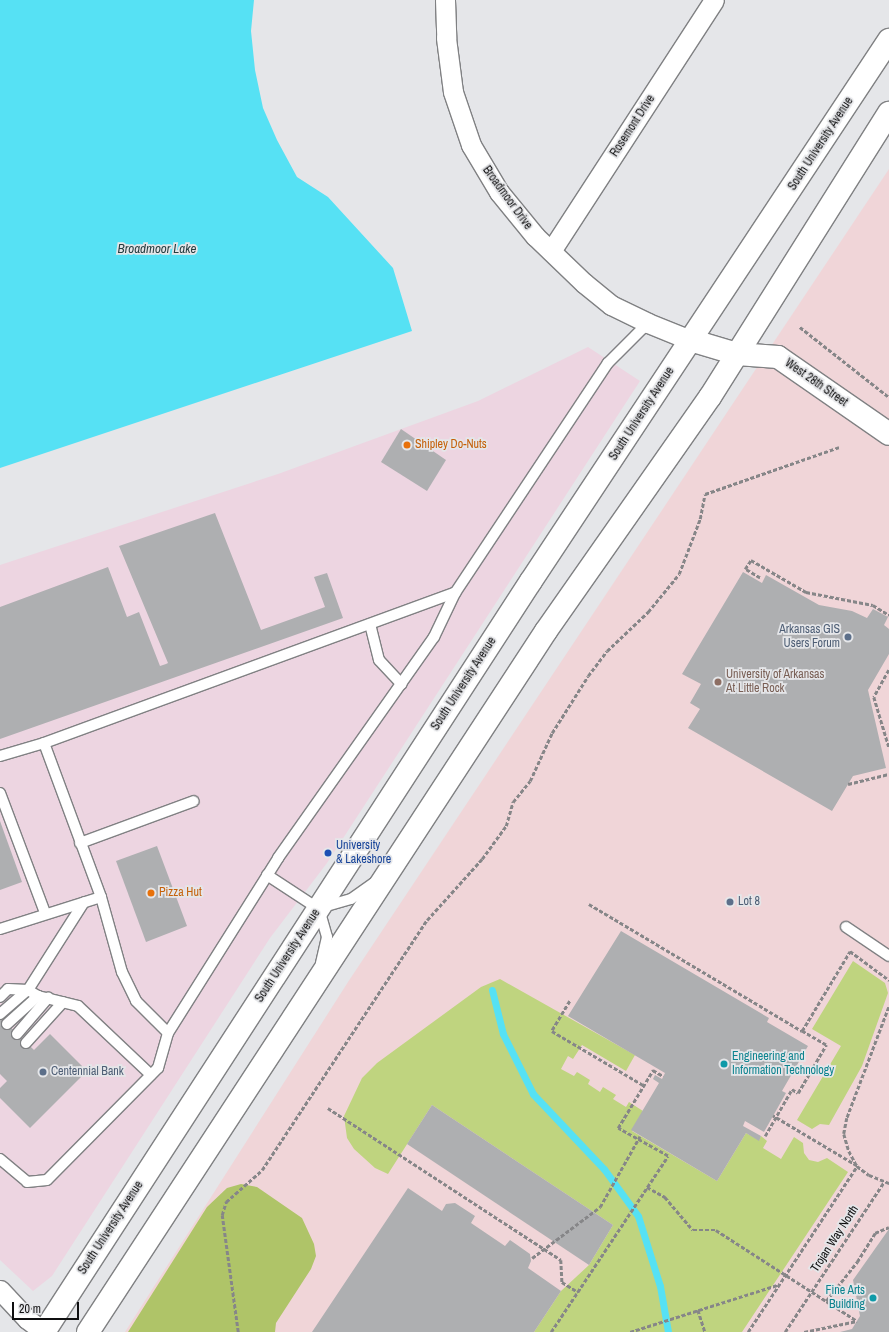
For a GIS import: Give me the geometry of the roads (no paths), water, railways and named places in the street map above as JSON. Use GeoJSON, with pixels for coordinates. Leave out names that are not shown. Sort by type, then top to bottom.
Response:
{"type":"FeatureCollection","features":[{"type":"Feature","properties":{"kind":"main road","name":"South University Avenue"},"geometry":{"type":"LineString","coordinates":[[44,1332],[690,340],[889,40]]}},
{"type":"Feature","properties":{"kind":"main road"},"geometry":{"type":"LineString","coordinates":[[88,1332],[546,631],[710,397],[889,113]]}},
{"type":"Feature","properties":{"kind":"main road","name":"West 28th Street"},"geometry":{"type":"LineString","coordinates":[[690,340],[737,354],[778,357],[889,434]]}},
{"type":"Feature","properties":{"kind":"street","name":"Broadmoor Drive"},"geometry":{"type":"LineString","coordinates":[[445,0],[446,38],[453,92],[471,145],[512,210],[584,283],[611,305],[648,323],[690,340]]}},
{"type":"Feature","properties":{"kind":"street","name":"Rosemont Drive"},"geometry":{"type":"LineString","coordinates":[[551,251],[714,0]]}},
{"type":"Feature","properties":{"kind":"street"},"geometry":{"type":"LineString","coordinates":[[0,1290],[27,1319],[44,1332]]}},
{"type":"Feature","properties":{"kind":"lane"},"geometry":{"type":"LineString","coordinates":[[0,1159],[27,1182],[47,1180],[158,1068],[168,1033],[267,875],[434,638],[455,593],[608,364],[648,323]]}},
{"type":"Feature","properties":{"kind":"lane"},"geometry":{"type":"LineString","coordinates":[[0,756],[44,743],[455,593]]}},
{"type":"Feature","properties":{"kind":"lane"},"geometry":{"type":"LineString","coordinates":[[370,624],[379,660],[401,684]]}},
{"type":"Feature","properties":{"kind":"lane"},"geometry":{"type":"LineString","coordinates":[[44,743],[100,897],[122,972],[136,1001],[168,1033]]}},
{"type":"Feature","properties":{"kind":"lane"},"geometry":{"type":"LineString","coordinates":[[0,793],[46,913]]}},
{"type":"Feature","properties":{"kind":"lane"},"geometry":{"type":"LineString","coordinates":[[80,843],[194,801]]}},
{"type":"Feature","properties":{"kind":"lane"},"geometry":{"type":"LineString","coordinates":[[319,909],[351,899],[387,874]]}},
{"type":"Feature","properties":{"kind":"lane"},"geometry":{"type":"LineString","coordinates":[[267,875],[319,909],[327,938],[315,985]]}},
{"type":"Feature","properties":{"kind":"lane"},"geometry":{"type":"LineString","coordinates":[[0,929],[46,913],[100,897]]}},
{"type":"Feature","properties":{"kind":"lane"},"geometry":{"type":"LineString","coordinates":[[0,1014],[28,990],[84,902]]}},
{"type":"Feature","properties":{"kind":"lane"},"geometry":{"type":"LineString","coordinates":[[846,927],[889,956]]}},
{"type":"Feature","properties":{"kind":"lane"},"geometry":{"type":"LineString","coordinates":[[0,997],[8,989],[28,990],[38,996],[78,1006],[151,1075]]}},
{"type":"Feature","properties":{"kind":"lane"},"geometry":{"type":"LineString","coordinates":[[8,1024],[38,996]]}},
{"type":"Feature","properties":{"kind":"lane"},"geometry":{"type":"LineString","coordinates":[[17,1034],[48,998]]}},
{"type":"Feature","properties":{"kind":"lane"},"geometry":{"type":"LineString","coordinates":[[26,1043],[63,1002]]}},
{"type":"Feature","properties":{"kind":"water","name":"Broadmoor Lake"},"geometry":{"type":"Polygon","coordinates":[[[0,0],[254,0],[251,31],[255,70],[263,108],[277,140],[297,177],[328,197],[393,268],[412,331],[0,468],[0,0]]]}},
{"type":"Feature","properties":{"kind":"waterway"},"geometry":{"type":"LineString","coordinates":[[492,990],[503,1034],[533,1094],[604,1169],[638,1216],[660,1286],[668,1332]]}},
{"type":"Feature","properties":{"kind":"place","name":"Shipley Do-Nuts"},"geometry":{"type":"Point","coordinates":[407,445]}},
{"type":"Feature","properties":{"kind":"place","name":"Arkansas GIS Users Forum"},"geometry":{"type":"Point","coordinates":[848,637]}},
{"type":"Feature","properties":{"kind":"place","name":"University of Arkansas At Little Rock"},"geometry":{"type":"Point","coordinates":[718,682]}},
{"type":"Feature","properties":{"kind":"place","name":"University & Lakeshore"},"geometry":{"type":"Point","coordinates":[328,853]}},
{"type":"Feature","properties":{"kind":"place","name":"Pizza Hut"},"geometry":{"type":"Point","coordinates":[151,893]}},
{"type":"Feature","properties":{"kind":"place","name":"Lot 8"},"geometry":{"type":"Point","coordinates":[730,902]}},
{"type":"Feature","properties":{"kind":"place","name":"Engineering and Information Technology"},"geometry":{"type":"Point","coordinates":[724,1064]}},
{"type":"Feature","properties":{"kind":"place","name":"Centennial Bank"},"geometry":{"type":"Point","coordinates":[43,1072]}},
{"type":"Feature","properties":{"kind":"place","name":"Fine Arts Building"},"geometry":{"type":"Point","coordinates":[873,1298]}}]}
